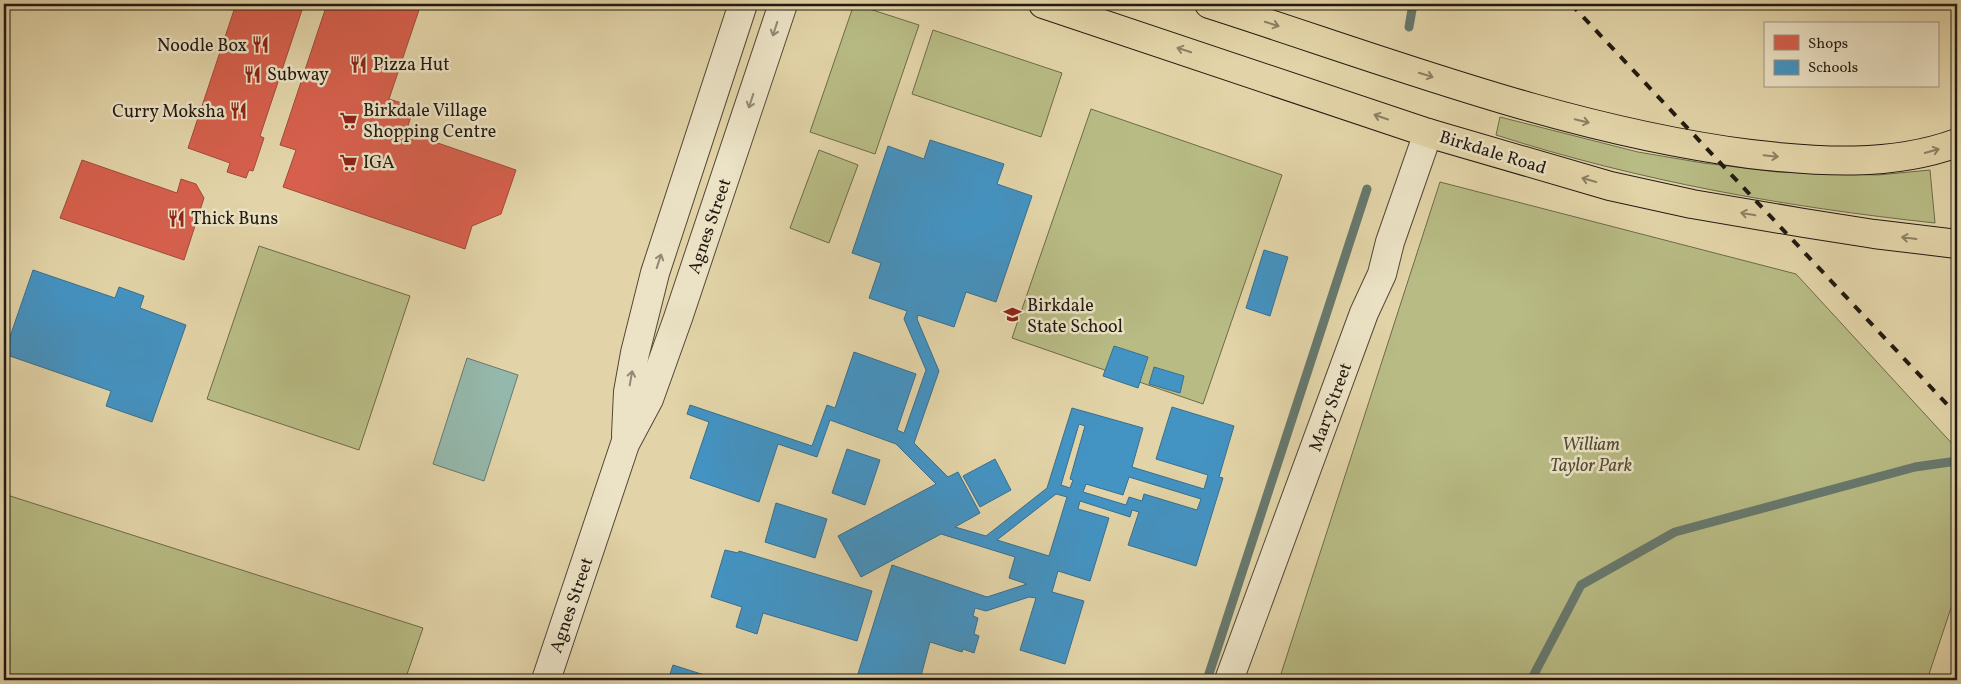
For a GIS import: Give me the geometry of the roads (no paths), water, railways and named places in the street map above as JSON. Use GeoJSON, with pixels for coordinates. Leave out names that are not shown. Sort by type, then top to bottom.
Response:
{"type":"FeatureCollection","features":[{"type":"Feature","properties":{"kind":"main road","name":"Birkdale Road"},"geometry":{"type":"LineString","coordinates":[[1043,4],[1428,133],[1610,186],[1692,204],[1874,234],[1957,244]]}},
{"type":"Feature","properties":{"kind":"main road"},"geometry":{"type":"LineString","coordinates":[[1209,4],[1503,99],[1572,119],[1651,138],[1749,153],[1832,161],[1877,160],[1914,156],[1957,143]]}},
{"type":"Feature","properties":{"kind":"street","name":"Agnes Street"},"geometry":{"type":"LineString","coordinates":[[625,444],[628,392],[655,273],[743,4]]}},
{"type":"Feature","properties":{"kind":"street","name":"Agnes Street"},"geometry":{"type":"LineString","coordinates":[[546,680],[625,444],[652,390],[783,4]]}},
{"type":"Feature","properties":{"kind":"street","name":"Mary Street"},"geometry":{"type":"LineString","coordinates":[[1229,680],[1364,313],[1382,274],[1390,242],[1428,133]]}},
{"type":"Feature","properties":{"kind":"water"},"geometry":{"type":"Polygon","coordinates":[[[467,358],[518,375],[484,481],[433,464],[467,358]]]}},
{"type":"Feature","properties":{"kind":"waterway"},"geometry":{"type":"LineString","coordinates":[[1409,27],[1413,4]]}},
{"type":"Feature","properties":{"kind":"waterway"},"geometry":{"type":"LineString","coordinates":[[1207,680],[1367,189]]}},
{"type":"Feature","properties":{"kind":"waterway"},"geometry":{"type":"LineString","coordinates":[[1531,680],[1581,585],[1675,532],[1915,467],[1957,461]]}},
{"type":"Feature","properties":{"kind":"railway"},"geometry":{"type":"LineString","coordinates":[[1571,4],[1957,415]]}},
{"type":"Feature","properties":{"kind":"place","name":"Noodle Box"},"geometry":{"type":"Point","coordinates":[261,45]}},
{"type":"Feature","properties":{"kind":"place","name":"Pizza Hut"},"geometry":{"type":"Point","coordinates":[359,64]}},
{"type":"Feature","properties":{"kind":"place","name":"Subway"},"geometry":{"type":"Point","coordinates":[253,74]}},
{"type":"Feature","properties":{"kind":"place","name":"Curry Moksha"},"geometry":{"type":"Point","coordinates":[239,111]}},
{"type":"Feature","properties":{"kind":"place","name":"Birkdale Village Shopping Centre"},"geometry":{"type":"Point","coordinates":[349,120]}},
{"type":"Feature","properties":{"kind":"place","name":"IGA"},"geometry":{"type":"Point","coordinates":[349,162]}},
{"type":"Feature","properties":{"kind":"place","name":"Thick Buns"},"geometry":{"type":"Point","coordinates":[177,218]}},
{"type":"Feature","properties":{"kind":"place","name":"Birkdale State School"},"geometry":{"type":"Point","coordinates":[1013,315]}},
{"type":"Feature","properties":{"kind":"park label","name":"William Taylor Park"},"geometry":{"type":"Point","coordinates":[1591,454]}}]}
